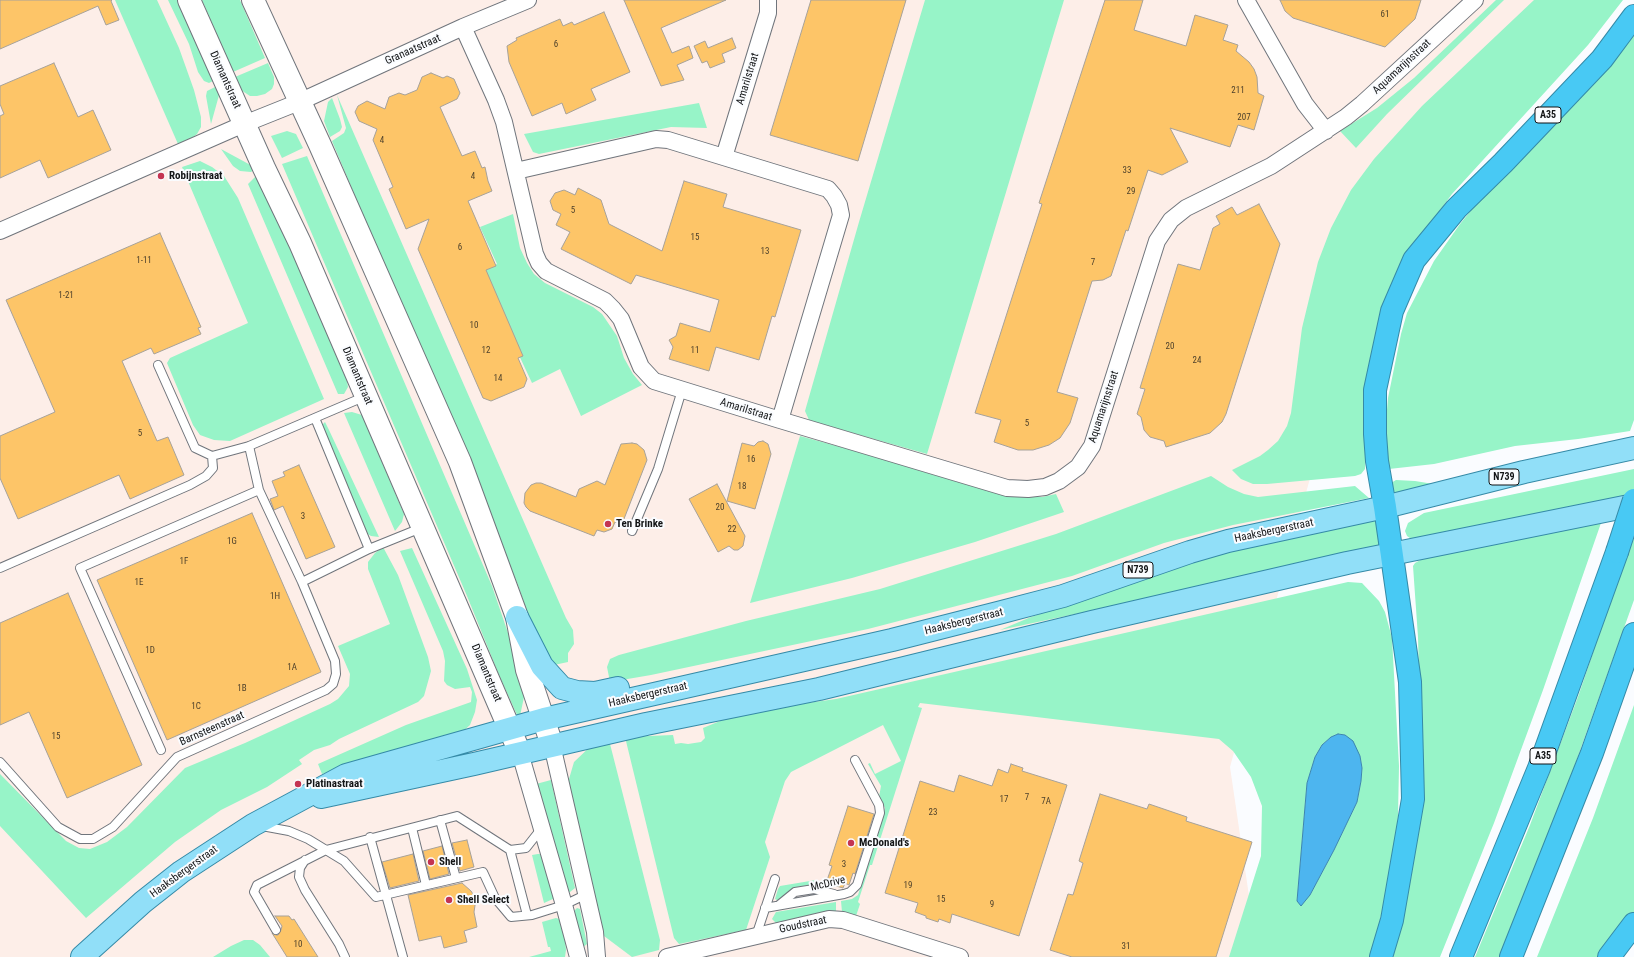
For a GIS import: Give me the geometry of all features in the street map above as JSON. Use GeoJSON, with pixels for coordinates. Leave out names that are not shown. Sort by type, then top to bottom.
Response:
{"type":"FeatureCollection","features":[{"type":"Feature","properties":{"kind":"highway","name":"A35"},"geometry":{"type":"LineString","coordinates":[[1381,957],[1392,920],[1413,800],[1410,682],[1377,461],[1375,434],[1375,390],[1392,310],[1414,260],[1456,209],[1503,163],[1602,59],[1634,16]]}},
{"type":"Feature","properties":{"kind":"highway","name":"A35"},"geometry":{"type":"LineString","coordinates":[[1461,957],[1539,768],[1617,552],[1634,500]]}},
{"type":"Feature","properties":{"kind":"highway"},"geometry":{"type":"LineString","coordinates":[[1510,957],[1592,753],[1634,634]]}},
{"type":"Feature","properties":{"kind":"highway"},"geometry":{"type":"LineString","coordinates":[[1609,957],[1634,924]]}},
{"type":"Feature","properties":{"kind":"main road","name":"Diamantstraat"},"geometry":{"type":"LineString","coordinates":[[189,0],[244,124],[300,243],[520,753]]}},
{"type":"Feature","properties":{"kind":"main road"},"geometry":{"type":"LineString","coordinates":[[253,0],[320,145],[460,462],[517,617],[542,666],[562,688],[577,692],[595,693],[747,662],[782,665]]}},
{"type":"Feature","properties":{"kind":"main road","name":"Haaksbergerstraat"},"geometry":{"type":"LineString","coordinates":[[82,957],[143,902],[181,872],[253,825],[346,775],[544,719],[892,640],[1062,596],[1190,552],[1228,541],[1385,507],[1524,472],[1634,448]]}},
{"type":"Feature","properties":{"kind":"main road","name":"Haaksbergerstraat"},"geometry":{"type":"LineString","coordinates":[[296,802],[855,680],[1107,618],[1347,563],[1634,505]]}},
{"type":"Feature","properties":{"kind":"main road"},"geometry":{"type":"LineString","coordinates":[[517,617],[527,670],[552,745]]}},
{"type":"Feature","properties":{"kind":"street","name":"Granaatstraat"},"geometry":{"type":"LineString","coordinates":[[244,124],[299,102],[463,27],[528,0]]}},
{"type":"Feature","properties":{"kind":"street","name":"Amarilstraat"},"geometry":{"type":"LineString","coordinates":[[724,157],[768,12],[768,0]]}},
{"type":"Feature","properties":{"kind":"street"},"geometry":{"type":"LineString","coordinates":[[1246,0],[1305,104],[1326,130]]}},
{"type":"Feature","properties":{"kind":"street","name":"Aquamarijnstraat"},"geometry":{"type":"LineString","coordinates":[[780,420],[1007,488],[1028,489],[1045,487],[1058,481],[1078,467],[1092,446],[1157,241],[1168,225],[1186,208],[1271,166],[1326,130],[1362,104],[1475,0]]}},
{"type":"Feature","properties":{"kind":"street","name":"Amarilstraat"},"geometry":{"type":"LineString","coordinates":[[463,27],[496,100],[504,122],[535,254],[539,263],[546,271],[604,301],[613,309],[621,319],[641,367],[654,381],[780,420],[841,215],[839,205],[828,189],[668,140],[656,139],[516,171]]}},
{"type":"Feature","properties":{"kind":"street"},"geometry":{"type":"LineString","coordinates":[[0,231],[244,124]]}},
{"type":"Feature","properties":{"kind":"street"},"geometry":{"type":"LineString","coordinates":[[552,745],[587,894],[595,932],[597,957]]}},
{"type":"Feature","properties":{"kind":"street"},"geometry":{"type":"LineString","coordinates":[[520,753],[578,957]]}},
{"type":"Feature","properties":{"kind":"street","name":"Goudstraat"},"geometry":{"type":"LineString","coordinates":[[666,957],[829,919],[843,920],[960,957]]}},
{"type":"Feature","properties":{"kind":"lane"},"geometry":{"type":"LineString","coordinates":[[158,365],[194,448],[212,456],[249,446],[366,396]]}},
{"type":"Feature","properties":{"kind":"lane"},"geometry":{"type":"LineString","coordinates":[[632,531],[658,469],[682,390]]}},
{"type":"Feature","properties":{"kind":"lane"},"geometry":{"type":"LineString","coordinates":[[315,418],[369,549]]}},
{"type":"Feature","properties":{"kind":"lane"},"geometry":{"type":"LineString","coordinates":[[249,446],[259,490],[302,582],[369,549],[423,527]]}},
{"type":"Feature","properties":{"kind":"lane"},"geometry":{"type":"LineString","coordinates":[[0,568],[190,485],[206,476],[213,468],[212,456]]}},
{"type":"Feature","properties":{"kind":"lane"},"geometry":{"type":"LineString","coordinates":[[161,750],[80,568],[259,490]]}},
{"type":"Feature","properties":{"kind":"lane","name":"Barnsteenstraat"},"geometry":{"type":"LineString","coordinates":[[0,762],[58,827],[80,839],[93,839],[113,827],[177,757],[326,690],[333,684],[336,674],[335,661],[302,582]]}},
{"type":"Feature","properties":{"kind":"lane","name":"McDrive"},"geometry":{"type":"LineString","coordinates":[[765,908],[850,892],[857,884],[880,813],[879,805],[855,760]]}},
{"type":"Feature","properties":{"kind":"lane"},"geometry":{"type":"LineString","coordinates":[[276,930],[254,892],[257,885],[326,850],[370,837],[457,816],[510,850],[526,848],[542,828]]}},
{"type":"Feature","properties":{"kind":"lane"},"geometry":{"type":"LineString","coordinates":[[440,820],[456,878]]}},
{"type":"Feature","properties":{"kind":"lane"},"geometry":{"type":"LineString","coordinates":[[253,825],[289,831],[308,839],[344,861],[376,897],[483,872],[495,898],[511,917],[532,915],[564,905],[587,894]]}},
{"type":"Feature","properties":{"kind":"lane"},"geometry":{"type":"LineString","coordinates":[[412,828],[426,885]]}},
{"type":"Feature","properties":{"kind":"lane"},"geometry":{"type":"LineString","coordinates":[[370,837],[403,957]]}},
{"type":"Feature","properties":{"kind":"lane"},"geometry":{"type":"LineString","coordinates":[[510,850],[527,915]]}},
{"type":"Feature","properties":{"kind":"lane"},"geometry":{"type":"LineString","coordinates":[[306,860],[300,868],[299,877],[305,890],[340,944],[345,957]]}},
{"type":"Feature","properties":{"kind":"lane"},"geometry":{"type":"LineString","coordinates":[[756,936],[775,878]]}},
{"type":"Feature","properties":{"kind":"shaded area"},"geometry":{"type":"Polygon","coordinates":[[[0,0],[1549,0],[1360,298],[1230,767],[1258,957],[0,957],[0,0]]]}},
{"type":"Feature","properties":{"kind":"green space"},"geometry":{"type":"Polygon","coordinates":[[[115,0],[157,0],[179,48],[194,90],[201,117],[201,127],[197,134],[192,138],[178,144],[115,0]]]}},
{"type":"Feature","properties":{"kind":"green space"},"geometry":{"type":"Polygon","coordinates":[[[168,0],[181,0],[217,78],[213,81],[209,83],[204,81],[198,72],[189,44],[168,0]]]}},
{"type":"Feature","properties":{"kind":"green space"},"geometry":{"type":"Polygon","coordinates":[[[202,0],[240,0],[265,58],[233,72],[202,0]]]}},
{"type":"Feature","properties":{"kind":"green space"},"geometry":{"type":"Polygon","coordinates":[[[925,0],[1064,0],[927,454],[814,422],[809,420],[805,411],[925,0]]]}},
{"type":"Feature","properties":{"kind":"green space"},"geometry":{"type":"Polygon","coordinates":[[[1496,0],[1504,0],[1387,114],[1356,148],[1340,131],[1377,108],[1414,78],[1496,0]]]}},
{"type":"Feature","properties":{"kind":"green space"},"geometry":{"type":"Polygon","coordinates":[[[1534,0],[1623,0],[1588,45],[1452,194],[1424,232],[1368,417],[1365,469],[1361,474],[1355,476],[1267,484],[1253,484],[1241,479],[1232,470],[1260,456],[1268,450],[1278,441],[1287,426],[1291,413],[1302,328],[1318,262],[1331,228],[1351,190],[1374,159],[1422,106],[1534,0]]]}},
{"type":"Feature","properties":{"kind":"green space"},"geometry":{"type":"Polygon","coordinates":[[[1634,29],[1634,420],[1630,431],[1578,439],[1515,446],[1434,464],[1389,469],[1385,433],[1388,398],[1401,334],[1407,313],[1434,261],[1460,224],[1494,182],[1634,29]]]}},
{"type":"Feature","properties":{"kind":"green space"},"geometry":{"type":"Polygon","coordinates":[[[268,63],[274,77],[272,89],[265,94],[257,96],[250,96],[241,90],[235,77],[268,63]]]}},
{"type":"Feature","properties":{"kind":"green space"},"geometry":{"type":"Polygon","coordinates":[[[219,85],[221,88],[211,124],[206,96],[207,91],[219,85]]]}},
{"type":"Feature","properties":{"kind":"green space"},"geometry":{"type":"Polygon","coordinates":[[[337,95],[566,618],[573,630],[574,644],[568,653],[568,662],[554,665],[534,632],[518,585],[332,141],[344,133],[346,128],[337,95]]]}},
{"type":"Feature","properties":{"kind":"green space"},"geometry":{"type":"Polygon","coordinates":[[[332,98],[342,127],[340,131],[330,137],[324,121],[328,102],[332,98]]]}},
{"type":"Feature","properties":{"kind":"green space"},"geometry":{"type":"Polygon","coordinates":[[[699,103],[707,128],[671,127],[539,154],[533,152],[524,134],[699,103]]]}},
{"type":"Feature","properties":{"kind":"green space"},"geometry":{"type":"Polygon","coordinates":[[[287,131],[296,134],[303,148],[282,158],[271,136],[287,131]]]}},
{"type":"Feature","properties":{"kind":"green space"},"geometry":{"type":"Polygon","coordinates":[[[221,149],[256,168],[251,172],[240,171],[233,166],[221,149]]]}},
{"type":"Feature","properties":{"kind":"green space"},"geometry":{"type":"Polygon","coordinates":[[[307,156],[492,586],[521,671],[524,697],[520,716],[517,715],[499,675],[467,596],[282,164],[307,156]]]}},
{"type":"Feature","properties":{"kind":"green space"},"geometry":{"type":"Polygon","coordinates":[[[200,161],[212,167],[224,176],[238,198],[324,399],[230,441],[214,440],[200,435],[193,425],[167,363],[170,358],[248,323],[182,167],[200,161]]]}},
{"type":"Feature","properties":{"kind":"green space"},"geometry":{"type":"Polygon","coordinates":[[[258,174],[347,381],[348,387],[344,394],[338,394],[248,184],[258,174]]]}},
{"type":"Feature","properties":{"kind":"green space"},"geometry":{"type":"Polygon","coordinates":[[[513,214],[520,248],[534,274],[545,283],[593,307],[602,314],[617,336],[624,358],[633,374],[642,385],[581,416],[560,369],[532,383],[480,272],[497,264],[480,227],[513,214]]]}},
{"type":"Feature","properties":{"kind":"green space"},"geometry":{"type":"Polygon","coordinates":[[[352,412],[362,415],[404,514],[402,522],[395,531],[344,413],[352,412]]]}},
{"type":"Feature","properties":{"kind":"green space"},"geometry":{"type":"Polygon","coordinates":[[[325,422],[379,537],[371,536],[366,533],[322,432],[322,425],[325,422]]]}},
{"type":"Feature","properties":{"kind":"green space"},"geometry":{"type":"Polygon","coordinates":[[[800,436],[1021,496],[1042,497],[1056,494],[1064,512],[975,542],[852,578],[750,603],[800,436]]]}},
{"type":"Feature","properties":{"kind":"green space"},"geometry":{"type":"Polygon","coordinates":[[[1634,469],[1634,495],[1414,541],[1407,536],[1405,531],[1408,523],[1424,513],[1634,469]]]}},
{"type":"Feature","properties":{"kind":"green space"},"geometry":{"type":"Polygon","coordinates":[[[1211,476],[1228,487],[1244,494],[1258,497],[1355,486],[1369,498],[1233,525],[1164,543],[1072,576],[868,629],[651,675],[610,682],[607,667],[610,659],[619,655],[746,621],[880,589],[1056,534],[1211,476]]]}},
{"type":"Feature","properties":{"kind":"green space"},"geometry":{"type":"Polygon","coordinates":[[[1396,480],[1415,481],[1446,486],[1404,495],[1395,493],[1391,487],[1391,483],[1396,480]]]}},
{"type":"Feature","properties":{"kind":"green space"},"geometry":{"type":"Polygon","coordinates":[[[1377,520],[1381,549],[1000,630],[1031,617],[1217,554],[1377,520]]]}},
{"type":"Feature","properties":{"kind":"green space"},"geometry":{"type":"Polygon","coordinates":[[[1601,523],[1543,690],[1494,823],[1440,957],[1393,957],[1411,878],[1422,795],[1418,637],[1413,566],[1422,559],[1601,523]]]}},
{"type":"Feature","properties":{"kind":"green space"},"geometry":{"type":"Polygon","coordinates":[[[1634,531],[1634,600],[1563,798],[1499,957],[1475,957],[1530,825],[1579,694],[1634,531]]]}},
{"type":"Feature","properties":{"kind":"green space"},"geometry":{"type":"Polygon","coordinates":[[[383,547],[398,575],[428,657],[431,671],[424,696],[418,702],[339,739],[330,745],[314,750],[299,760],[302,764],[267,787],[221,810],[175,842],[86,918],[0,826],[0,774],[66,841],[79,848],[90,849],[107,842],[127,827],[185,768],[245,743],[338,699],[349,686],[350,674],[338,646],[390,624],[368,569],[368,562],[375,553],[383,547]]]}},
{"type":"Feature","properties":{"kind":"green space"},"geometry":{"type":"Polygon","coordinates":[[[412,548],[467,669],[477,700],[475,712],[470,725],[459,735],[322,774],[318,764],[406,725],[471,702],[472,692],[470,687],[455,689],[447,685],[444,681],[445,661],[443,651],[400,551],[412,548]]]}},
{"type":"Feature","properties":{"kind":"green space"},"geometry":{"type":"Polygon","coordinates":[[[1348,582],[1362,583],[1379,601],[1385,612],[1392,638],[1399,766],[1398,816],[1393,866],[1371,957],[1229,957],[1261,856],[1262,806],[1251,777],[1233,751],[1219,739],[920,703],[918,707],[922,708],[872,865],[870,865],[858,902],[860,904],[856,916],[842,912],[841,901],[852,899],[858,895],[885,808],[879,797],[881,786],[868,764],[870,763],[875,774],[901,761],[883,725],[791,772],[785,781],[765,842],[770,857],[746,930],[679,944],[674,938],[625,737],[673,735],[675,744],[701,742],[705,738],[703,728],[742,712],[836,699],[1348,582]],[[1338,734],[1331,737],[1322,745],[1315,757],[1307,783],[1297,901],[1310,895],[1357,802],[1362,767],[1360,756],[1345,735],[1338,734]]]}},
{"type":"Feature","properties":{"kind":"green space"},"geometry":{"type":"Polygon","coordinates":[[[1634,705],[1634,915],[1601,957],[1537,957],[1593,818],[1634,705]]]}},
{"type":"Feature","properties":{"kind":"green space"},"geometry":{"type":"Polygon","coordinates":[[[609,740],[660,940],[659,950],[632,957],[604,936],[569,791],[569,779],[574,762],[594,743],[609,740]]]}},
{"type":"Feature","properties":{"kind":"green space"},"geometry":{"type":"Polygon","coordinates":[[[551,780],[575,888],[565,896],[536,784],[551,780]]]}},
{"type":"Feature","properties":{"kind":"green space"},"geometry":{"type":"Polygon","coordinates":[[[542,854],[554,894],[553,899],[544,903],[532,855],[542,854]]]}},
{"type":"Feature","properties":{"kind":"green space"},"geometry":{"type":"Polygon","coordinates":[[[816,880],[815,884],[797,887],[779,901],[775,899],[780,886],[816,880]]]}},
{"type":"Feature","properties":{"kind":"green space"},"geometry":{"type":"Polygon","coordinates":[[[836,902],[836,911],[822,912],[776,923],[772,919],[776,912],[836,902]]]}},
{"type":"Feature","properties":{"kind":"green space"},"geometry":{"type":"Polygon","coordinates":[[[577,908],[580,909],[587,944],[582,948],[570,915],[577,908]]]}},
{"type":"Feature","properties":{"kind":"green space"},"geometry":{"type":"Polygon","coordinates":[[[556,918],[559,919],[565,939],[565,957],[529,957],[551,951],[550,947],[548,947],[542,922],[556,918]]]}},
{"type":"Feature","properties":{"kind":"green space"},"geometry":{"type":"Polygon","coordinates":[[[244,940],[253,940],[260,945],[270,957],[213,957],[231,946],[244,940]]]}},
{"type":"Feature","properties":{"kind":"water"},"geometry":{"type":"Polygon","coordinates":[[[1338,734],[1345,735],[1353,741],[1360,756],[1362,768],[1357,802],[1310,895],[1301,906],[1297,901],[1307,783],[1315,757],[1322,745],[1331,737],[1338,734]]]}},
{"type":"Feature","properties":{"kind":"building"},"geometry":{"type":"Polygon","coordinates":[[[0,0],[112,0],[111,1],[119,20],[106,25],[98,6],[0,49],[0,0]]]}},
{"type":"Feature","properties":{"kind":"building"},"geometry":{"type":"Polygon","coordinates":[[[624,0],[726,0],[661,28],[672,53],[689,46],[693,58],[677,65],[684,80],[661,86],[624,0]]]}},
{"type":"Feature","properties":{"kind":"building"},"geometry":{"type":"Polygon","coordinates":[[[811,0],[906,0],[858,161],[770,135],[811,0]]]}},
{"type":"Feature","properties":{"kind":"building"},"geometry":{"type":"Polygon","coordinates":[[[1105,0],[1143,0],[1134,30],[1186,46],[1195,15],[1228,25],[1223,40],[1238,45],[1236,51],[1249,62],[1254,69],[1257,77],[1258,93],[1264,96],[1254,130],[1238,125],[1230,147],[1170,128],[1188,162],[1162,175],[1148,170],[1128,231],[1126,230],[1111,276],[1103,280],[1092,281],[1057,392],[1078,398],[1070,423],[1060,438],[1049,445],[1033,450],[1018,450],[994,442],[1001,420],[975,413],[1042,204],[1039,203],[1105,0]]]}},
{"type":"Feature","properties":{"kind":"building"},"geometry":{"type":"Polygon","coordinates":[[[1280,0],[1421,0],[1415,19],[1385,47],[1293,18],[1285,11],[1280,0]]]}},
{"type":"Feature","properties":{"kind":"building"},"geometry":{"type":"Polygon","coordinates":[[[604,12],[630,72],[591,89],[596,100],[566,114],[562,103],[532,116],[509,62],[507,46],[517,40],[516,38],[560,19],[563,26],[572,22],[574,25],[604,12]]]}},
{"type":"Feature","properties":{"kind":"building"},"geometry":{"type":"Polygon","coordinates":[[[732,38],[736,48],[722,54],[725,62],[710,68],[707,61],[702,63],[694,46],[705,41],[708,48],[732,38]]]}},
{"type":"Feature","properties":{"kind":"building"},"geometry":{"type":"Polygon","coordinates":[[[54,63],[78,117],[93,110],[111,150],[48,178],[40,160],[0,178],[0,116],[4,114],[0,104],[0,86],[54,63]]]}},
{"type":"Feature","properties":{"kind":"building"},"geometry":{"type":"Polygon","coordinates":[[[431,73],[443,78],[447,76],[454,79],[460,93],[457,99],[440,107],[462,156],[475,151],[482,168],[485,167],[492,191],[468,201],[496,266],[486,270],[523,356],[518,358],[527,379],[524,387],[491,401],[483,398],[418,249],[429,219],[406,229],[389,189],[393,187],[373,140],[377,129],[359,121],[355,112],[358,106],[367,101],[385,109],[389,97],[399,93],[405,95],[417,90],[422,77],[431,73]]]}},
{"type":"Feature","properties":{"kind":"building"},"geometry":{"type":"Polygon","coordinates":[[[684,181],[727,194],[723,207],[801,230],[775,317],[772,316],[759,360],[716,347],[709,371],[669,359],[673,347],[669,340],[676,336],[680,323],[710,332],[719,300],[636,275],[631,284],[561,249],[570,232],[556,225],[561,214],[553,210],[550,201],[555,193],[564,190],[575,195],[578,188],[601,200],[609,224],[662,251],[684,181]]]}},
{"type":"Feature","properties":{"kind":"building"},"geometry":{"type":"Polygon","coordinates":[[[1259,204],[1280,244],[1226,414],[1222,422],[1210,433],[1166,447],[1164,441],[1150,437],[1144,430],[1141,417],[1137,414],[1145,389],[1140,388],[1178,264],[1200,270],[1213,228],[1220,224],[1216,216],[1232,207],[1237,215],[1259,204]]]}},
{"type":"Feature","properties":{"kind":"building"},"geometry":{"type":"Polygon","coordinates":[[[160,233],[201,327],[198,328],[201,334],[154,354],[151,348],[122,361],[157,441],[168,437],[184,475],[130,499],[119,475],[18,519],[0,478],[0,436],[55,412],[6,300],[160,233]]]}},
{"type":"Feature","properties":{"kind":"building"},"geometry":{"type":"Polygon","coordinates":[[[763,441],[768,444],[771,454],[755,509],[727,501],[742,443],[754,446],[758,442],[763,441]]]}},
{"type":"Feature","properties":{"kind":"building"},"geometry":{"type":"Polygon","coordinates":[[[621,444],[637,444],[644,450],[647,460],[622,524],[615,522],[612,529],[604,532],[597,530],[594,536],[530,511],[526,507],[524,503],[525,493],[531,485],[536,483],[541,483],[576,497],[579,489],[597,481],[605,485],[621,444]]]}},
{"type":"Feature","properties":{"kind":"building"},"geometry":{"type":"Polygon","coordinates":[[[299,465],[335,547],[306,559],[283,506],[274,510],[270,499],[278,496],[272,481],[285,476],[283,472],[299,465]]]}},
{"type":"Feature","properties":{"kind":"building"},"geometry":{"type":"Polygon","coordinates":[[[717,484],[745,536],[743,546],[738,550],[734,550],[729,546],[718,552],[689,499],[717,484]]]}},
{"type":"Feature","properties":{"kind":"building"},"geometry":{"type":"Polygon","coordinates":[[[252,513],[321,672],[167,740],[97,580],[252,513]]]}},
{"type":"Feature","properties":{"kind":"building"},"geometry":{"type":"Polygon","coordinates":[[[68,593],[142,765],[67,798],[29,712],[0,725],[0,623],[68,593]]]}},
{"type":"Feature","properties":{"kind":"building"},"geometry":{"type":"Polygon","coordinates":[[[1011,764],[1023,768],[1022,771],[1067,785],[1019,936],[952,914],[950,923],[939,919],[938,922],[915,912],[918,903],[885,893],[920,781],[954,792],[959,775],[992,786],[998,769],[1008,773],[1011,764]]]}},
{"type":"Feature","properties":{"kind":"building"},"geometry":{"type":"Polygon","coordinates":[[[1100,794],[1147,809],[1149,804],[1187,817],[1186,821],[1252,842],[1216,957],[1072,957],[1050,950],[1068,894],[1073,895],[1083,863],[1079,861],[1100,794]]]}},
{"type":"Feature","properties":{"kind":"building","name":"McDonald's"},"geometry":{"type":"Polygon","coordinates":[[[848,806],[874,814],[855,874],[853,873],[849,885],[845,883],[843,888],[826,883],[832,866],[829,865],[848,806]]]}},
{"type":"Feature","properties":{"kind":"building"},"geometry":{"type":"Polygon","coordinates":[[[467,840],[474,867],[460,871],[452,843],[467,840]]]}},
{"type":"Feature","properties":{"kind":"building"},"geometry":{"type":"Polygon","coordinates":[[[442,846],[449,874],[430,879],[423,851],[442,846]]]}},
{"type":"Feature","properties":{"kind":"building"},"geometry":{"type":"Polygon","coordinates":[[[413,854],[419,881],[390,888],[382,862],[413,854]]]}},
{"type":"Feature","properties":{"kind":"building"},"geometry":{"type":"Polygon","coordinates":[[[462,883],[471,891],[476,899],[474,912],[477,927],[464,931],[467,942],[444,948],[441,936],[419,941],[408,895],[462,883]]]}},
{"type":"Feature","properties":{"kind":"building"},"geometry":{"type":"Polygon","coordinates":[[[275,916],[289,916],[292,920],[294,919],[318,957],[287,957],[272,933],[278,935],[282,926],[275,916]]]}},
{"type":"Feature","properties":{"kind":"place","name":"Robijnstraat"},"geometry":{"type":"Point","coordinates":[161,176]}},
{"type":"Feature","properties":{"kind":"place","name":"Ten Brinke"},"geometry":{"type":"Point","coordinates":[608,524]}},
{"type":"Feature","properties":{"kind":"place","name":"Platinastraat"},"geometry":{"type":"Point","coordinates":[298,784]}},
{"type":"Feature","properties":{"kind":"place","name":"McDonald's"},"geometry":{"type":"Point","coordinates":[851,843]}},
{"type":"Feature","properties":{"kind":"place","name":"Shell"},"geometry":{"type":"Point","coordinates":[431,862]}},
{"type":"Feature","properties":{"kind":"place","name":"Shell Select"},"geometry":{"type":"Point","coordinates":[449,900]}}]}
